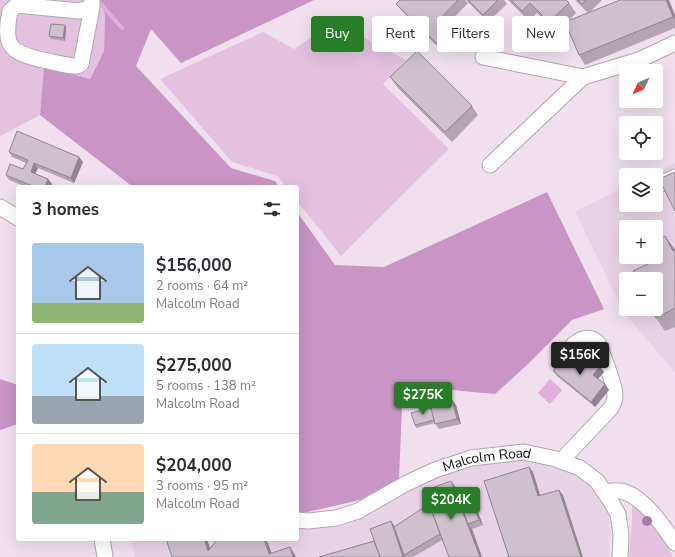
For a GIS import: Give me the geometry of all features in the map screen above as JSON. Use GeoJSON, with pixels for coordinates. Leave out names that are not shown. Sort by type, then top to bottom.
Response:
{"type":"FeatureCollection","features":[{"type":"Feature","properties":{"kind":"street"},"geometry":{"type":"LineString","coordinates":[[92,4],[82,59],[80,64],[77,66],[26,56],[13,50],[9,42],[8,35],[10,11],[17,5],[79,11],[92,4]]}},
{"type":"Feature","properties":{"kind":"street"},"geometry":{"type":"LineString","coordinates":[[490,165],[583,77],[639,60],[675,43]]}},
{"type":"Feature","properties":{"kind":"street"},"geometry":{"type":"LineString","coordinates":[[483,57],[583,77]]}},
{"type":"Feature","properties":{"kind":"street"},"geometry":{"type":"LineString","coordinates":[[663,183],[675,177]]}},
{"type":"Feature","properties":{"kind":"street"},"geometry":{"type":"LineString","coordinates":[[0,207],[16,217]]}},
{"type":"Feature","properties":{"kind":"street"},"geometry":{"type":"LineString","coordinates":[[561,462],[611,408],[614,402],[615,394],[598,344],[594,339],[586,338],[579,340],[574,345],[573,355]]}},
{"type":"Feature","properties":{"kind":"street","name":"Malcolm Road"},"geometry":{"type":"LineString","coordinates":[[299,520],[308,521],[336,518],[358,511],[406,484],[435,470],[471,458],[524,452],[580,468],[597,481],[618,514],[622,535],[620,557]]}},
{"type":"Feature","properties":{"kind":"street"},"geometry":{"type":"LineString","coordinates":[[604,492],[620,491],[634,496],[656,516],[675,543]]}},
{"type":"Feature","properties":{"kind":"street"},"geometry":{"type":"LineString","coordinates":[[102,541],[105,557]]}},
{"type":"Feature","properties":{"kind":"shaded area"},"geometry":{"type":"Polygon","coordinates":[[[0,0],[100,0],[105,15],[104,51],[90,79],[18,56],[44,66],[40,115],[0,136],[0,0]]]}},
{"type":"Feature","properties":{"kind":"shaded area"},"geometry":{"type":"Polygon","coordinates":[[[100,0],[314,0],[181,63],[151,29],[136,66],[231,168],[275,181],[278,185],[130,185],[40,115],[44,66],[90,79],[104,51],[105,15],[100,0]]]}},
{"type":"Feature","properties":{"kind":"shaded area"},"geometry":{"type":"Polygon","coordinates":[[[263,32],[294,49],[311,38],[311,52],[364,52],[364,38],[372,42],[372,52],[391,52],[406,60],[383,84],[449,149],[341,256],[299,204],[299,185],[284,185],[277,176],[232,162],[160,79],[263,32]]]}},
{"type":"Feature","properties":{"kind":"shaded area"},"geometry":{"type":"Polygon","coordinates":[[[675,163],[675,373],[627,316],[663,316],[663,272],[619,272],[619,303],[575,211],[619,190],[619,212],[663,212],[663,169],[675,163]]]}},
{"type":"Feature","properties":{"kind":"shaded area"},"geometry":{"type":"Polygon","coordinates":[[[547,192],[604,309],[572,320],[527,365],[495,394],[403,383],[399,479],[360,500],[303,513],[299,512],[299,215],[335,265],[384,267],[547,192]]]}},
{"type":"Feature","properties":{"kind":"shaded area"},"geometry":{"type":"Polygon","coordinates":[[[0,379],[16,384],[16,425],[0,430],[0,379]]]}},
{"type":"Feature","properties":{"kind":"shaded area"},"geometry":{"type":"Polygon","coordinates":[[[550,379],[562,390],[550,404],[538,393],[550,379]]]}},
{"type":"Feature","properties":{"kind":"shaded area"},"geometry":{"type":"Polygon","coordinates":[[[524,452],[580,468],[610,500],[609,557],[135,557],[131,541],[299,541],[299,521],[329,523],[435,470],[524,452]]]}},
{"type":"Feature","properties":{"kind":"shaded area"},"geometry":{"type":"Polygon","coordinates":[[[632,501],[656,527],[673,557],[629,557],[632,501]]]}},
{"type":"Feature","properties":{"kind":"building"},"geometry":{"type":"Polygon","coordinates":[[[400,0],[458,0],[443,16],[437,16],[436,43],[429,36],[429,16],[408,16],[396,4],[400,0]]]}},
{"type":"Feature","properties":{"kind":"building"},"geometry":{"type":"Polygon","coordinates":[[[468,0],[498,0],[483,15],[468,0]]]}},
{"type":"Feature","properties":{"kind":"building"},"geometry":{"type":"Polygon","coordinates":[[[511,0],[566,0],[569,3],[555,16],[543,16],[530,3],[522,11],[511,0]]]}},
{"type":"Feature","properties":{"kind":"building"},"geometry":{"type":"Polygon","coordinates":[[[578,0],[586,0],[582,4],[578,0]]]}},
{"type":"Feature","properties":{"kind":"building"},"geometry":{"type":"Polygon","coordinates":[[[620,0],[666,0],[673,17],[579,55],[569,31],[569,20],[620,0]]]}},
{"type":"Feature","properties":{"kind":"building"},"geometry":{"type":"Polygon","coordinates":[[[51,24],[65,25],[63,38],[49,36],[51,24]]]}},
{"type":"Feature","properties":{"kind":"building"},"geometry":{"type":"Polygon","coordinates":[[[416,52],[418,52],[472,106],[445,132],[390,77],[416,52]]]}},
{"type":"Feature","properties":{"kind":"building"},"geometry":{"type":"Polygon","coordinates":[[[17,131],[79,157],[71,178],[34,163],[31,172],[48,179],[46,185],[30,185],[6,175],[10,164],[23,169],[28,160],[9,152],[17,131]]]}},
{"type":"Feature","properties":{"kind":"building"},"geometry":{"type":"Polygon","coordinates":[[[675,172],[675,211],[663,187],[663,177],[675,172]]]}},
{"type":"Feature","properties":{"kind":"building"},"geometry":{"type":"Polygon","coordinates":[[[665,236],[673,251],[675,250],[675,308],[663,314],[663,272],[633,271],[648,264],[663,264],[663,237],[665,236]]]}},
{"type":"Feature","properties":{"kind":"building"},"geometry":{"type":"Polygon","coordinates":[[[567,353],[580,364],[587,356],[600,367],[593,375],[605,384],[591,402],[553,371],[567,353]]]}},
{"type":"Feature","properties":{"kind":"building"},"geometry":{"type":"Polygon","coordinates":[[[452,400],[457,419],[435,424],[430,406],[452,400]]]}},
{"type":"Feature","properties":{"kind":"building"},"geometry":{"type":"Polygon","coordinates":[[[431,408],[434,420],[415,425],[411,413],[431,408]]]}},
{"type":"Feature","properties":{"kind":"building"},"geometry":{"type":"Polygon","coordinates":[[[529,467],[538,496],[559,490],[581,557],[509,557],[484,481],[529,467]]]}},
{"type":"Feature","properties":{"kind":"building"},"geometry":{"type":"Polygon","coordinates":[[[451,481],[480,557],[449,557],[424,491],[451,481]]]}},
{"type":"Feature","properties":{"kind":"building"},"geometry":{"type":"Polygon","coordinates":[[[467,490],[479,520],[468,524],[457,494],[467,490]]]}},
{"type":"Feature","properties":{"kind":"building"},"geometry":{"type":"Polygon","coordinates":[[[429,504],[440,534],[404,555],[394,527],[429,504]]]}},
{"type":"Feature","properties":{"kind":"building"},"geometry":{"type":"Polygon","coordinates":[[[391,521],[403,557],[380,557],[370,529],[391,521]]]}},
{"type":"Feature","properties":{"kind":"building"},"geometry":{"type":"Polygon","coordinates":[[[167,541],[205,541],[208,551],[216,541],[265,541],[269,554],[290,547],[293,557],[172,557],[167,541]]]}},
{"type":"Feature","properties":{"kind":"building"},"geometry":{"type":"Polygon","coordinates":[[[374,541],[380,557],[319,557],[374,541]]]}},
{"type":"Feature","properties":{"kind":"waterway"},"geometry":{"type":"LineString","coordinates":[[97,0],[122,28]]}}]}
